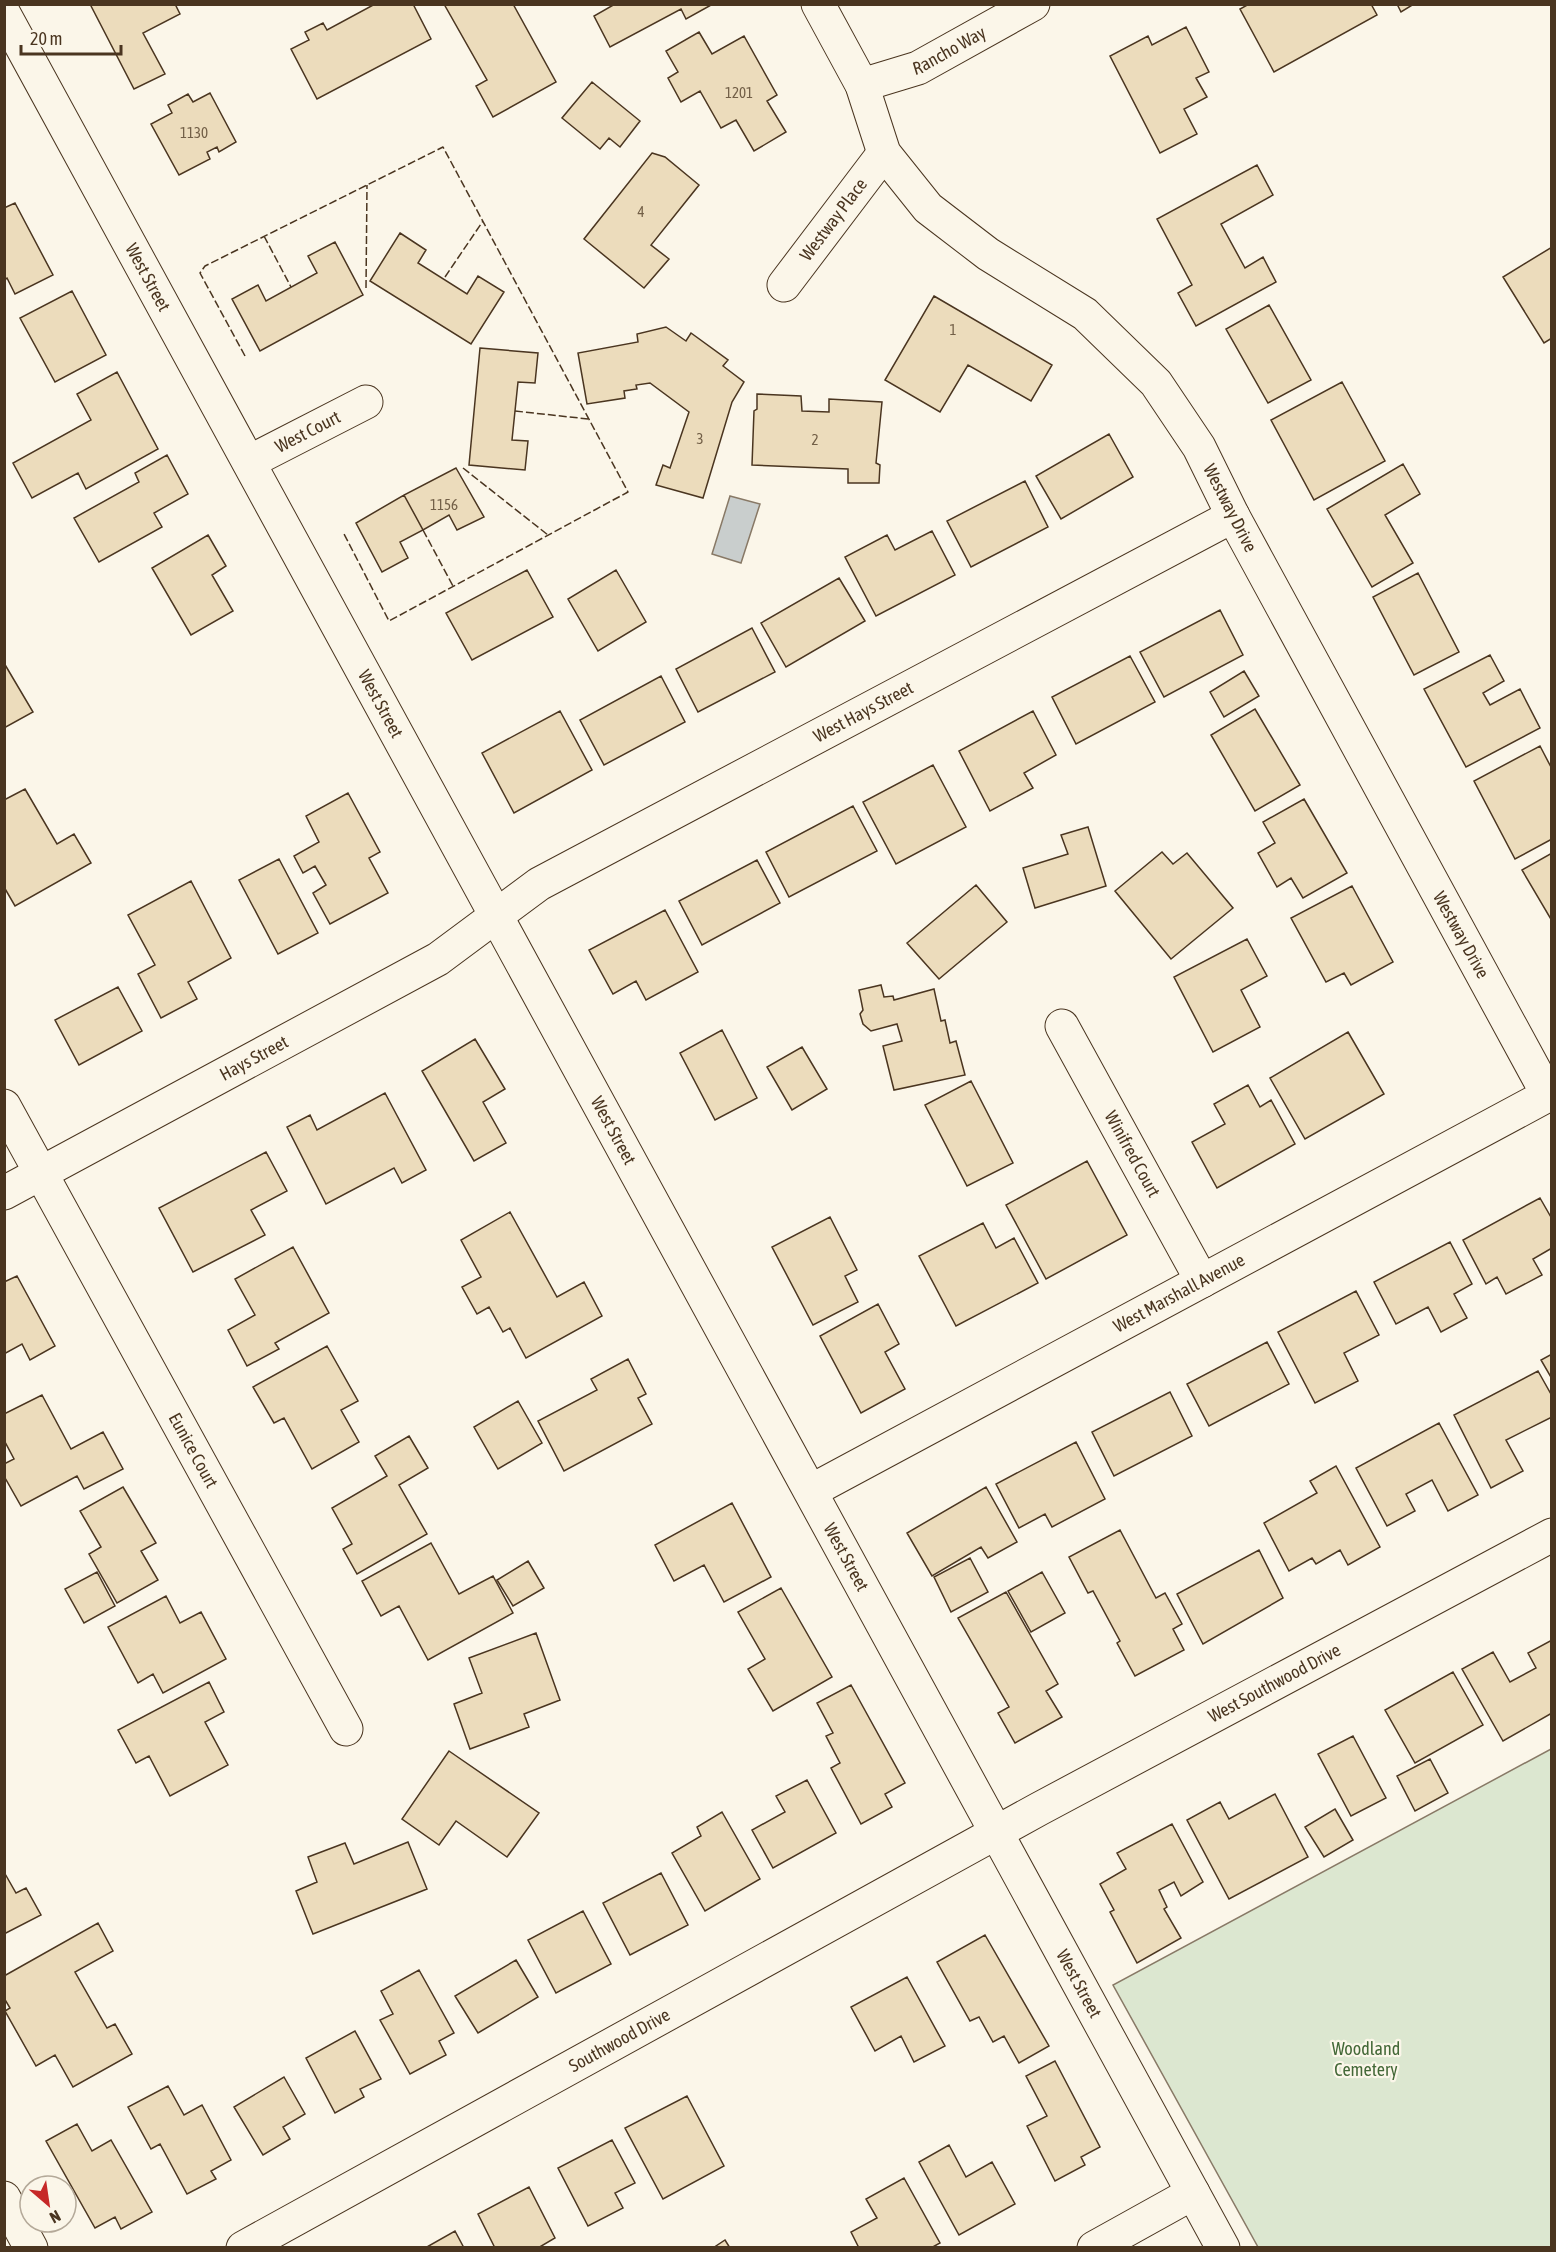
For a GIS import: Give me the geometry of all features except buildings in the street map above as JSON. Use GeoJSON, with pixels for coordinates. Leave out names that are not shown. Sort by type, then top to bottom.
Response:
{"type":"FeatureCollection","features":[{"type":"Feature","properties":{"kind":"street","name":"Westway Drive"},"geometry":{"type":"LineString","coordinates":[[818,4],[862,86],[884,153],[928,208],[988,254],[1085,314],[1156,383],[1199,447],[1233,516],[1548,1095]]}},
{"type":"Feature","properties":{"kind":"street","name":"Rancho Way"},"geometry":{"type":"LineString","coordinates":[[862,86],[918,68],[1033,4]]}},
{"type":"Feature","properties":{"kind":"street","name":"West Street"},"geometry":{"type":"LineString","coordinates":[[4,14],[1223,2247]]}},
{"type":"Feature","properties":{"kind":"street","name":"Westway Place"},"geometry":{"type":"LineString","coordinates":[[784,285],[884,153]]}},
{"type":"Feature","properties":{"kind":"street","name":"West Court"},"geometry":{"type":"LineString","coordinates":[[249,462],[366,402]]}},
{"type":"Feature","properties":{"kind":"street","name":"West Hays Street"},"geometry":{"type":"LineString","coordinates":[[497,915],[539,884],[1233,516]]}},
{"type":"Feature","properties":{"kind":"street","name":"Hays Street"},"geometry":{"type":"LineString","coordinates":[[4,1193],[438,959],[497,915]]}},
{"type":"Feature","properties":{"kind":"street","name":"Winifred Court"},"geometry":{"type":"LineString","coordinates":[[1062,1026],[1202,1281]]}},
{"type":"Feature","properties":{"kind":"street","name":"West Marshall Avenue"},"geometry":{"type":"LineString","coordinates":[[811,1491],[1548,1095]]}},
{"type":"Feature","properties":{"kind":"street","name":"Eunice Court"},"geometry":{"type":"LineString","coordinates":[[4,1106],[346,1729]]}},
{"type":"Feature","properties":{"kind":"street","name":"West Southwood Drive"},"geometry":{"type":"LineString","coordinates":[[998,1833],[1551,1535]]}},
{"type":"Feature","properties":{"kind":"street","name":"Southwood Drive"},"geometry":{"type":"LineString","coordinates":[[243,2247],[998,1833]]}},
{"type":"Feature","properties":{"kind":"street"},"geometry":{"type":"LineString","coordinates":[[1094,2247],[1193,2193]]}},
{"type":"Feature","properties":{"kind":"street"},"geometry":{"type":"LineString","coordinates":[[4,2198],[31,2247]]}},
{"type":"Feature","properties":{"kind":"green space","name":"Woodland Cemetery"},"geometry":{"type":"Polygon","coordinates":[[[1551,1749],[1551,2247],[1258,2247],[1113,1985],[1551,1749]]]}},
{"type":"Feature","properties":{"kind":"shaded area"},"geometry":{"type":"Polygon","coordinates":[[[730,496],[760,504],[741,563],[712,554],[730,496]]]}},
{"type":"Feature","properties":{"kind":"fence"},"geometry":{"type":"LineString","coordinates":[[245,356],[200,273],[205,266],[443,147],[628,492],[389,621],[343,532]]}},
{"type":"Feature","properties":{"kind":"fence"},"geometry":{"type":"LineString","coordinates":[[366,288],[367,185]]}},
{"type":"Feature","properties":{"kind":"fence"},"geometry":{"type":"LineString","coordinates":[[445,277],[483,221]]}},
{"type":"Feature","properties":{"kind":"fence"},"geometry":{"type":"LineString","coordinates":[[264,236],[291,287]]}},
{"type":"Feature","properties":{"kind":"fence"},"geometry":{"type":"LineString","coordinates":[[515,411],[588,419]]}},
{"type":"Feature","properties":{"kind":"fence"},"geometry":{"type":"LineString","coordinates":[[463,468],[548,535]]}},
{"type":"Feature","properties":{"kind":"fence"},"geometry":{"type":"LineString","coordinates":[[423,530],[453,586]]}}]}
